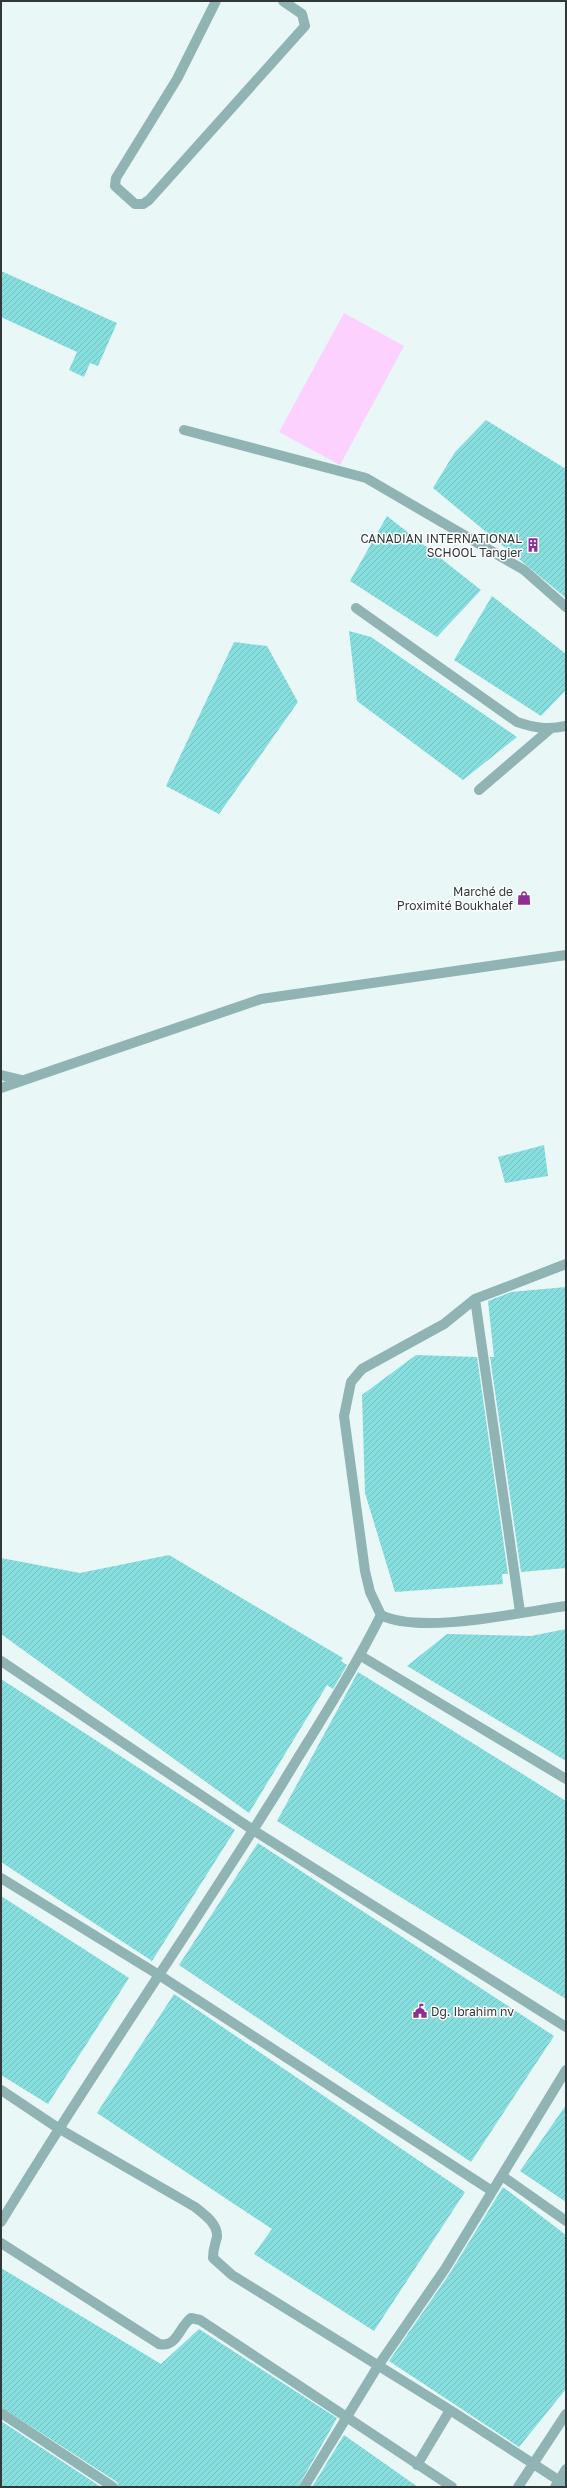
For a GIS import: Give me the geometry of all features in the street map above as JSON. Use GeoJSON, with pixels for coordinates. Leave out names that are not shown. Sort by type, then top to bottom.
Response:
{"type":"FeatureCollection","features":[{"type":"Feature","properties":{"kind":"street"},"geometry":{"type":"LineString","coordinates":[[216,1],[177,79],[116,178],[115,186],[135,204],[143,204],[149,200],[305,26],[302,14],[283,1]]}},
{"type":"Feature","properties":{"kind":"street"},"geometry":{"type":"LineString","coordinates":[[184,430],[366,478],[524,570],[566,607]]}},
{"type":"Feature","properties":{"kind":"street"},"geometry":{"type":"LineString","coordinates":[[356,608],[517,722],[532,727],[549,730],[566,726]]}},
{"type":"Feature","properties":{"kind":"street"},"geometry":{"type":"LineString","coordinates":[[479,790],[549,730]]}},
{"type":"Feature","properties":{"kind":"street"},"geometry":{"type":"LineString","coordinates":[[1,1088],[261,999],[566,955]]}},
{"type":"Feature","properties":{"kind":"street"},"geometry":{"type":"LineString","coordinates":[[1,1075],[22,1080]]}},
{"type":"Feature","properties":{"kind":"street"},"geometry":{"type":"LineString","coordinates":[[566,1264],[475,1299],[444,1324],[362,1370],[351,1382],[346,1397],[344,1416],[347,1455],[365,1571],[370,1592],[381,1615],[400,1621],[459,1621],[566,1606]]}},
{"type":"Feature","properties":{"kind":"street"},"geometry":{"type":"LineString","coordinates":[[475,1299],[520,1612]]}},
{"type":"Feature","properties":{"kind":"street"},"geometry":{"type":"LineString","coordinates":[[1,2222],[58,2128],[253,1830],[361,1656],[381,1615]]}},
{"type":"Feature","properties":{"kind":"street"},"geometry":{"type":"LineString","coordinates":[[361,1656],[566,1779]]}},
{"type":"Feature","properties":{"kind":"street"},"geometry":{"type":"LineString","coordinates":[[1,1661],[253,1830],[566,2027]]}},
{"type":"Feature","properties":{"kind":"street"},"geometry":{"type":"LineString","coordinates":[[1,1878],[159,1975],[492,2191]]}},
{"type":"Feature","properties":{"kind":"street"},"geometry":{"type":"LineString","coordinates":[[304,2487],[378,2366],[444,2269],[566,2070]]}},
{"type":"Feature","properties":{"kind":"street"},"geometry":{"type":"LineString","coordinates":[[1,2090],[58,2128],[195,2207],[208,2217],[216,2230],[217,2237],[213,2246],[213,2258],[222,2267],[534,2463],[560,2484],[566,2469]]}},
{"type":"Feature","properties":{"kind":"street"},"geometry":{"type":"LineString","coordinates":[[502,2176],[566,2221]]}},
{"type":"Feature","properties":{"kind":"street"},"geometry":{"type":"LineString","coordinates":[[1,2243],[159,2344],[166,2345],[172,2342],[182,2326],[191,2318],[200,2320],[452,2487]]}},
{"type":"Feature","properties":{"kind":"street"},"geometry":{"type":"LineString","coordinates":[[417,2465],[450,2410]]}},
{"type":"Feature","properties":{"kind":"street"},"geometry":{"type":"LineString","coordinates":[[1,2413],[113,2487]]}},
{"type":"Feature","properties":{"kind":"street"},"geometry":{"type":"LineString","coordinates":[[518,2487],[566,2414]]}},
{"type":"Feature","properties":{"kind":"shaded area"},"geometry":{"type":"Polygon","coordinates":[[[344,313],[404,346],[340,465],[279,432],[344,313]]]}},
{"type":"Feature","properties":{"kind":"building"},"geometry":{"type":"Polygon","coordinates":[[[1,271],[117,323],[98,366],[90,363],[84,377],[69,370],[77,352],[1,317],[1,271]]]}},
{"type":"Feature","properties":{"kind":"building","name":"CANADIAN INTERNATIONAL SCHOOL Tangier"},"geometry":{"type":"Polygon","coordinates":[[[486,420],[566,469],[566,598],[433,488],[455,452],[486,420]]]}},
{"type":"Feature","properties":{"kind":"building"},"geometry":{"type":"Polygon","coordinates":[[[387,516],[481,590],[437,637],[350,581],[387,516]]]}},
{"type":"Feature","properties":{"kind":"building"},"geometry":{"type":"Polygon","coordinates":[[[492,596],[566,654],[566,690],[541,716],[454,660],[492,596]]]}},
{"type":"Feature","properties":{"kind":"building"},"geometry":{"type":"Polygon","coordinates":[[[349,631],[371,637],[517,737],[463,780],[357,701],[349,631]]]}},
{"type":"Feature","properties":{"kind":"building"},"geometry":{"type":"Polygon","coordinates":[[[234,642],[267,646],[298,702],[219,814],[166,786],[234,642]]]}},
{"type":"Feature","properties":{"kind":"building"},"geometry":{"type":"Polygon","coordinates":[[[544,1145],[548,1176],[505,1183],[498,1157],[544,1145]]]}},
{"type":"Feature","properties":{"kind":"building"},"geometry":{"type":"Polygon","coordinates":[[[566,1287],[566,1568],[521,1572],[490,1357],[494,1357],[488,1301],[511,1292],[566,1287]]]}},
{"type":"Feature","properties":{"kind":"building"},"geometry":{"type":"Polygon","coordinates":[[[416,1355],[477,1357],[508,1574],[502,1574],[503,1584],[395,1592],[365,1493],[362,1395],[416,1355]]]}},
{"type":"Feature","properties":{"kind":"building"},"geometry":{"type":"Polygon","coordinates":[[[169,1555],[343,1658],[341,1661],[347,1665],[333,1689],[327,1685],[249,1813],[1,1634],[1,1558],[80,1573],[169,1555]]]}},
{"type":"Feature","properties":{"kind":"building"},"geometry":{"type":"Polygon","coordinates":[[[566,1629],[566,1761],[407,1666],[447,1634],[531,1636],[566,1629]]]}},
{"type":"Feature","properties":{"kind":"building"},"geometry":{"type":"Polygon","coordinates":[[[358,1672],[566,1801],[566,1999],[277,1821],[358,1672]]]}},
{"type":"Feature","properties":{"kind":"building"},"geometry":{"type":"Polygon","coordinates":[[[1,1679],[235,1830],[152,1961],[1,1862],[1,1679]]]}},
{"type":"Feature","properties":{"kind":"building"},"geometry":{"type":"Polygon","coordinates":[[[258,1843],[554,2036],[471,2162],[179,1965],[258,1843]]]}},
{"type":"Feature","properties":{"kind":"building"},"geometry":{"type":"Polygon","coordinates":[[[1,1896],[129,1978],[48,2104],[1,2075],[1,1896]]]}},
{"type":"Feature","properties":{"kind":"building"},"geometry":{"type":"Polygon","coordinates":[[[174,1994],[465,2192],[374,2331],[254,2254],[272,2229],[97,2113],[174,1994]]]}},
{"type":"Feature","properties":{"kind":"building"},"geometry":{"type":"Polygon","coordinates":[[[566,2105],[566,2202],[520,2171],[566,2105]]]}},
{"type":"Feature","properties":{"kind":"building"},"geometry":{"type":"Polygon","coordinates":[[[503,2187],[566,2235],[566,2389],[519,2447],[389,2361],[450,2273],[503,2187]]]}},
{"type":"Feature","properties":{"kind":"building"},"geometry":{"type":"Polygon","coordinates":[[[1,2268],[161,2364],[199,2329],[337,2418],[298,2487],[119,2487],[117,2482],[1,2407],[1,2268]]]}},
{"type":"Feature","properties":{"kind":"building"},"geometry":{"type":"Polygon","coordinates":[[[1,2421],[101,2487],[1,2487],[1,2421]]]}},
{"type":"Feature","properties":{"kind":"building"},"geometry":{"type":"Polygon","coordinates":[[[344,2435],[418,2487],[312,2487],[344,2435]]]}},
{"type":"Feature","properties":{"kind":"place","name":"CANADIAN INTERNATIONAL SCHOOL Tangier"},"geometry":{"type":"Point","coordinates":[533,545]}},
{"type":"Feature","properties":{"kind":"place","name":"Marché de Proximité Boukhalef"},"geometry":{"type":"Point","coordinates":[524,898]}},
{"type":"Feature","properties":{"kind":"place","name":"Dg. Ibrahim nv"},"geometry":{"type":"Point","coordinates":[420,2011]}}]}
